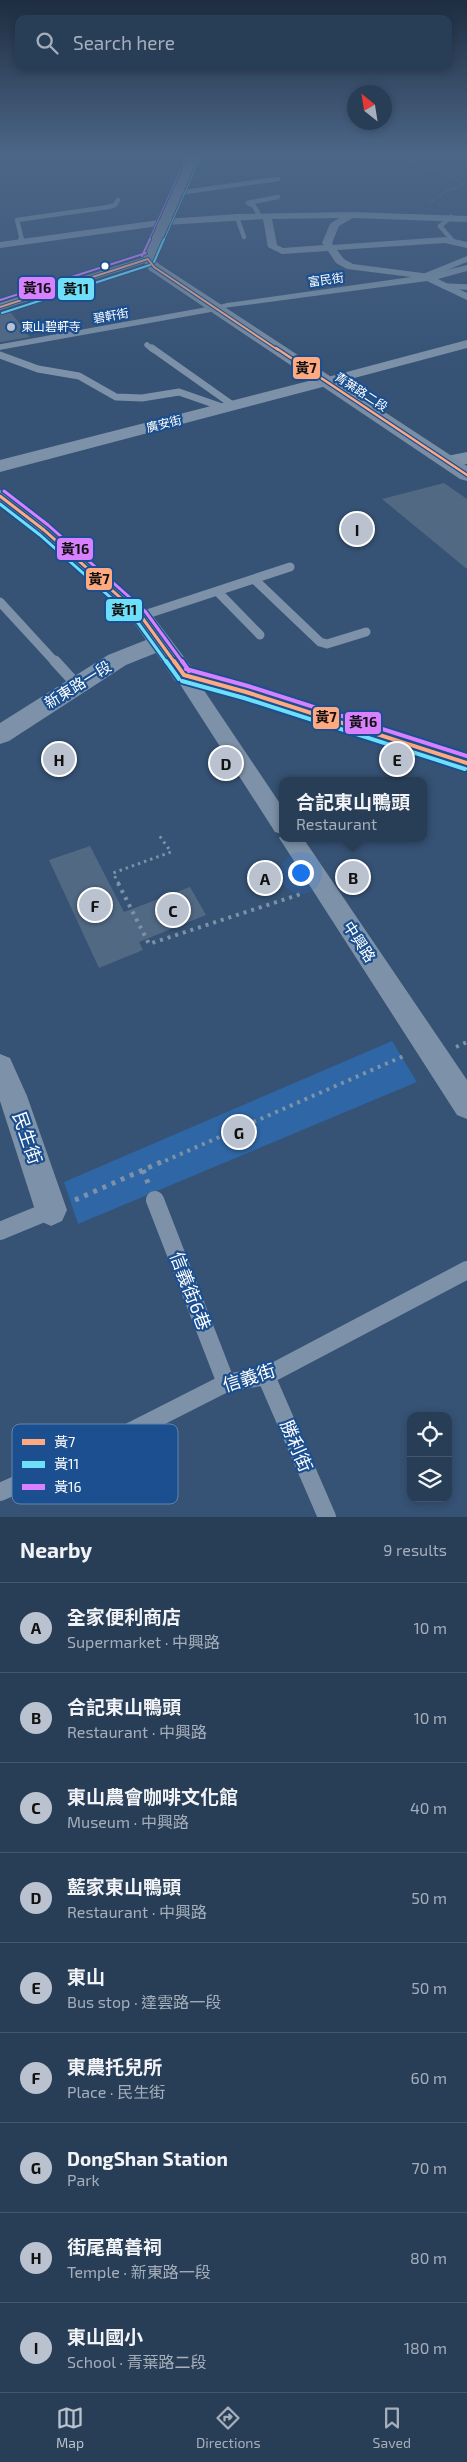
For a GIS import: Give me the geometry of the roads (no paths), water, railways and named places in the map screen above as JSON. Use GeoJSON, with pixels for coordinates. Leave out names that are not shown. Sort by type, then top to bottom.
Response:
{"type":"FeatureCollection","features":[{"type":"Feature","properties":{"kind":"main road"},"geometry":{"type":"LineString","coordinates":[[148,259],[165,224]]}},
{"type":"Feature","properties":{"kind":"main road","name":"青葉路二段"},"geometry":{"type":"LineString","coordinates":[[148,259],[154,267],[222,307],[463,463]]}},
{"type":"Feature","properties":{"kind":"street"},"geometry":{"type":"LineString","coordinates":[[0,245],[153,224]]}},
{"type":"Feature","properties":{"kind":"street"},"geometry":{"type":"LineString","coordinates":[[266,224],[273,247],[277,250],[452,240],[467,244]]}},
{"type":"Feature","properties":{"kind":"street"},"geometry":{"type":"LineString","coordinates":[[335,224],[327,243],[333,248],[340,261],[351,267],[426,277],[467,297]]}},
{"type":"Feature","properties":{"kind":"street"},"geometry":{"type":"LineString","coordinates":[[0,307],[148,259]]}},
{"type":"Feature","properties":{"kind":"street"},"geometry":{"type":"LineString","coordinates":[[426,277],[467,268]]}},
{"type":"Feature","properties":{"kind":"street","name":"富民街"},"geometry":{"type":"LineString","coordinates":[[222,307],[426,277]]}},
{"type":"Feature","properties":{"kind":"street","name":"廣安街"},"geometry":{"type":"LineString","coordinates":[[0,466],[467,344]]}},
{"type":"Feature","properties":{"kind":"street"},"geometry":{"type":"LineString","coordinates":[[0,496],[44,530],[141,616],[184,675],[279,820]]}},
{"type":"Feature","properties":{"kind":"street","name":"新東路一段"},"geometry":{"type":"LineString","coordinates":[[0,735],[117,660],[160,643]]}},
{"type":"Feature","properties":{"kind":"street"},"geometry":{"type":"LineString","coordinates":[[184,675],[246,692],[467,763]]}},
{"type":"Feature","properties":{"kind":"street","name":"中興路"},"geometry":{"type":"LineString","coordinates":[[294,842],[427,1045],[462,1088]]}},
{"type":"Feature","properties":{"kind":"street","name":"民生街"},"geometry":{"type":"LineString","coordinates":[[0,1067],[13,1096],[51,1210]]}},
{"type":"Feature","properties":{"kind":"lane"},"geometry":{"type":"LineString","coordinates":[[18,224],[22,242]]}},
{"type":"Feature","properties":{"kind":"lane"},"geometry":{"type":"LineString","coordinates":[[239,224],[244,237]]}},
{"type":"Feature","properties":{"kind":"lane"},"geometry":{"type":"LineString","coordinates":[[443,224],[440,226],[452,240]]}},
{"type":"Feature","properties":{"kind":"lane"},"geometry":{"type":"LineString","coordinates":[[426,277],[467,260]]}},
{"type":"Feature","properties":{"kind":"lane"},"geometry":{"type":"LineString","coordinates":[[444,286],[467,287]]}},
{"type":"Feature","properties":{"kind":"lane","name":"碧軒街"},"geometry":{"type":"LineString","coordinates":[[0,348],[222,307]]}},
{"type":"Feature","properties":{"kind":"lane"},"geometry":{"type":"LineString","coordinates":[[147,345],[229,407]]}},
{"type":"Feature","properties":{"kind":"lane"},"geometry":{"type":"LineString","coordinates":[[0,355],[38,369],[79,376],[116,397],[142,398],[179,392],[229,407]]}},
{"type":"Feature","properties":{"kind":"lane"},"geometry":{"type":"LineString","coordinates":[[141,616],[290,567]]}},
{"type":"Feature","properties":{"kind":"lane"},"geometry":{"type":"LineString","coordinates":[[254,579],[320,642],[327,644],[366,632]]}},
{"type":"Feature","properties":{"kind":"lane"},"geometry":{"type":"LineString","coordinates":[[217,591],[260,635]]}},
{"type":"Feature","properties":{"kind":"lane"},"geometry":{"type":"LineString","coordinates":[[0,602],[77,685]]}},
{"type":"Feature","properties":{"kind":"lane","name":"信義街6巷"},"geometry":{"type":"LineString","coordinates":[[155,1200],[226,1383]]}},
{"type":"Feature","properties":{"kind":"lane"},"geometry":{"type":"LineString","coordinates":[[0,1231],[51,1210]]}},
{"type":"Feature","properties":{"kind":"lane","name":"信義街"},"geometry":{"type":"LineString","coordinates":[[145,1424],[226,1383],[266,1376],[467,1270]]}},
{"type":"Feature","properties":{"kind":"lane","name":"勝利街"},"geometry":{"type":"LineString","coordinates":[[266,1376],[327,1517]]}},
{"type":"Feature","properties":{"kind":"lane","name":"信義街"},"geometry":{"type":"LineString","coordinates":[[0,1492],[12,1487]]}},
{"type":"Feature","properties":{"kind":"place","name":"東山碧軒寺"},"geometry":{"type":"Point","coordinates":[11,327]}},
{"type":"Feature","properties":{"kind":"place","name":"東山國小"},"geometry":{"type":"Point","coordinates":[357,529]}},
{"type":"Feature","properties":{"kind":"place","name":"街尾萬善祠"},"geometry":{"type":"Point","coordinates":[59,759]}},
{"type":"Feature","properties":{"kind":"place","name":"東山"},"geometry":{"type":"Point","coordinates":[397,759]}},
{"type":"Feature","properties":{"kind":"place","name":"藍家東山鴨頭"},"geometry":{"type":"Point","coordinates":[226,763]}},
{"type":"Feature","properties":{"kind":"place","name":"合記東山鴨頭"},"geometry":{"type":"Point","coordinates":[353,877]}},
{"type":"Feature","properties":{"kind":"place","name":"全家便利商店"},"geometry":{"type":"Point","coordinates":[265,878]}},
{"type":"Feature","properties":{"kind":"place","name":"東農托兒所"},"geometry":{"type":"Point","coordinates":[95,905]}},
{"type":"Feature","properties":{"kind":"place","name":"東山農會咖啡文化館"},"geometry":{"type":"Point","coordinates":[173,910]}},
{"type":"Feature","properties":{"kind":"place","name":"DongShan Station"},"geometry":{"type":"Point","coordinates":[239,1132]}}]}
